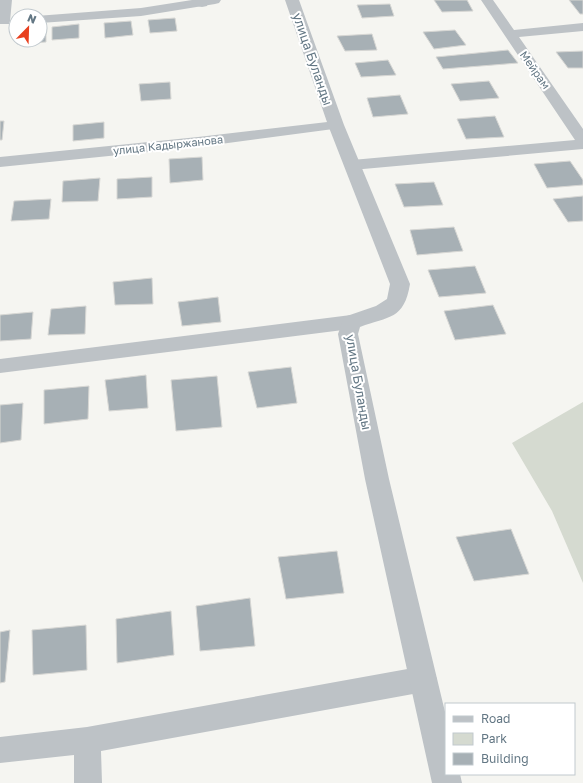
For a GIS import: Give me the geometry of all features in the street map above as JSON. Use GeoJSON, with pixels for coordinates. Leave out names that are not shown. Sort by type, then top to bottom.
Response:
{"type":"FeatureCollection","features":[{"type":"Feature","properties":{"kind":"street"},"geometry":{"type":"LineString","coordinates":[[6,0],[7,21]]}},
{"type":"Feature","properties":{"kind":"street","name":"улица Буланды"},"geometry":{"type":"LineString","coordinates":[[292,0],[336,125],[400,284],[397,301],[384,312],[362,317],[351,322],[348,334],[377,479],[445,774]]}},
{"type":"Feature","properties":{"kind":"street","name":"Мейрам"},"geometry":{"type":"LineString","coordinates":[[487,0],[583,140]]}},
{"type":"Feature","properties":{"kind":"street"},"geometry":{"type":"LineString","coordinates":[[48,18],[141,12],[207,1]]}},
{"type":"Feature","properties":{"kind":"street"},"geometry":{"type":"LineString","coordinates":[[510,34],[583,27]]}},
{"type":"Feature","properties":{"kind":"street","name":"улица Кадыржанова"},"geometry":{"type":"LineString","coordinates":[[0,162],[198,142],[336,125]]}},
{"type":"Feature","properties":{"kind":"street"},"geometry":{"type":"LineString","coordinates":[[352,165],[583,144]]}},
{"type":"Feature","properties":{"kind":"street"},"geometry":{"type":"LineString","coordinates":[[0,366],[351,322]]}},
{"type":"Feature","properties":{"kind":"street"},"geometry":{"type":"LineString","coordinates":[[0,750],[87,740],[424,679]]}},
{"type":"Feature","properties":{"kind":"street"},"geometry":{"type":"LineString","coordinates":[[87,740],[88,783]]}},
{"type":"Feature","properties":{"kind":"green space"},"geometry":{"type":"Polygon","coordinates":[[[583,402],[583,583],[552,511],[512,443],[583,402]]]}},
{"type":"Feature","properties":{"kind":"building"},"geometry":{"type":"Polygon","coordinates":[[[434,0],[467,0],[473,11],[442,12],[434,0]]]}},
{"type":"Feature","properties":{"kind":"building"},"geometry":{"type":"Polygon","coordinates":[[[569,0],[583,0],[583,14],[580,14],[569,0]]]}},
{"type":"Feature","properties":{"kind":"building"},"geometry":{"type":"Polygon","coordinates":[[[390,4],[394,16],[362,18],[357,5],[390,4]]]}},
{"type":"Feature","properties":{"kind":"building"},"geometry":{"type":"Polygon","coordinates":[[[175,18],[177,31],[150,33],[148,20],[175,18]]]}},
{"type":"Feature","properties":{"kind":"building"},"geometry":{"type":"Polygon","coordinates":[[[131,21],[133,35],[105,38],[104,23],[131,21]]]}},
{"type":"Feature","properties":{"kind":"building"},"geometry":{"type":"Polygon","coordinates":[[[79,24],[79,38],[52,40],[52,27],[79,24]]]}},
{"type":"Feature","properties":{"kind":"building"},"geometry":{"type":"Polygon","coordinates":[[[455,30],[466,45],[434,49],[423,32],[455,30]]]}},
{"type":"Feature","properties":{"kind":"building"},"geometry":{"type":"Polygon","coordinates":[[[372,34],[377,50],[345,51],[337,36],[372,34]]]}},
{"type":"Feature","properties":{"kind":"building"},"geometry":{"type":"Polygon","coordinates":[[[508,50],[518,63],[443,69],[436,57],[508,50]]]}},
{"type":"Feature","properties":{"kind":"building"},"geometry":{"type":"Polygon","coordinates":[[[583,51],[583,68],[568,68],[556,52],[583,51]]]}},
{"type":"Feature","properties":{"kind":"building"},"geometry":{"type":"Polygon","coordinates":[[[388,60],[396,75],[361,77],[355,63],[388,60]]]}},
{"type":"Feature","properties":{"kind":"building"},"geometry":{"type":"Polygon","coordinates":[[[489,81],[499,98],[460,101],[451,84],[489,81]]]}},
{"type":"Feature","properties":{"kind":"building"},"geometry":{"type":"Polygon","coordinates":[[[170,82],[171,99],[141,101],[139,84],[170,82]]]}},
{"type":"Feature","properties":{"kind":"building"},"geometry":{"type":"Polygon","coordinates":[[[400,95],[408,114],[373,117],[367,98],[400,95]]]}},
{"type":"Feature","properties":{"kind":"building"},"geometry":{"type":"Polygon","coordinates":[[[495,116],[504,137],[466,139],[457,119],[495,116]]]}},
{"type":"Feature","properties":{"kind":"building"},"geometry":{"type":"Polygon","coordinates":[[[0,121],[4,121],[2,140],[0,140],[0,121]]]}},
{"type":"Feature","properties":{"kind":"building"},"geometry":{"type":"Polygon","coordinates":[[[104,122],[104,138],[73,141],[73,125],[104,122]]]}},
{"type":"Feature","properties":{"kind":"building"},"geometry":{"type":"Polygon","coordinates":[[[202,157],[203,180],[170,183],[169,159],[202,157]]]}},
{"type":"Feature","properties":{"kind":"building"},"geometry":{"type":"Polygon","coordinates":[[[570,161],[583,180],[583,185],[547,188],[534,164],[570,161]]]}},
{"type":"Feature","properties":{"kind":"building"},"geometry":{"type":"Polygon","coordinates":[[[152,177],[152,197],[117,199],[117,179],[152,177]]]}},
{"type":"Feature","properties":{"kind":"building"},"geometry":{"type":"Polygon","coordinates":[[[100,178],[98,201],[62,202],[63,181],[100,178]]]}},
{"type":"Feature","properties":{"kind":"building"},"geometry":{"type":"Polygon","coordinates":[[[434,182],[443,205],[404,207],[395,184],[434,182]]]}},
{"type":"Feature","properties":{"kind":"building"},"geometry":{"type":"Polygon","coordinates":[[[583,196],[583,221],[568,222],[553,199],[583,196]]]}},
{"type":"Feature","properties":{"kind":"building"},"geometry":{"type":"Polygon","coordinates":[[[51,199],[49,219],[11,221],[14,201],[51,199]]]}},
{"type":"Feature","properties":{"kind":"building"},"geometry":{"type":"Polygon","coordinates":[[[454,227],[463,251],[417,255],[410,230],[454,227]]]}},
{"type":"Feature","properties":{"kind":"building"},"geometry":{"type":"Polygon","coordinates":[[[475,266],[486,293],[439,297],[428,270],[475,266]]]}},
{"type":"Feature","properties":{"kind":"building"},"geometry":{"type":"Polygon","coordinates":[[[152,278],[153,304],[115,305],[113,282],[152,278]]]}},
{"type":"Feature","properties":{"kind":"building"},"geometry":{"type":"Polygon","coordinates":[[[218,297],[221,322],[182,326],[178,302],[218,297]]]}},
{"type":"Feature","properties":{"kind":"building"},"geometry":{"type":"Polygon","coordinates":[[[493,305],[506,334],[455,340],[444,311],[493,305]]]}},
{"type":"Feature","properties":{"kind":"building"},"geometry":{"type":"Polygon","coordinates":[[[86,306],[85,334],[48,335],[51,309],[86,306]]]}},
{"type":"Feature","properties":{"kind":"building"},"geometry":{"type":"Polygon","coordinates":[[[33,312],[31,339],[0,341],[0,315],[33,312]]]}},
{"type":"Feature","properties":{"kind":"building"},"geometry":{"type":"Polygon","coordinates":[[[291,367],[297,403],[257,408],[248,372],[291,367]]]}},
{"type":"Feature","properties":{"kind":"building"},"geometry":{"type":"Polygon","coordinates":[[[146,375],[148,408],[109,411],[105,380],[146,375]]]}},
{"type":"Feature","properties":{"kind":"building"},"geometry":{"type":"Polygon","coordinates":[[[217,376],[222,427],[176,431],[171,380],[217,376]]]}},
{"type":"Feature","properties":{"kind":"building"},"geometry":{"type":"Polygon","coordinates":[[[89,386],[88,419],[44,424],[44,390],[89,386]]]}},
{"type":"Feature","properties":{"kind":"building"},"geometry":{"type":"Polygon","coordinates":[[[23,403],[21,440],[0,443],[0,405],[23,403]]]}},
{"type":"Feature","properties":{"kind":"building"},"geometry":{"type":"Polygon","coordinates":[[[511,529],[529,574],[474,581],[456,537],[511,529]]]}},
{"type":"Feature","properties":{"kind":"building"},"geometry":{"type":"Polygon","coordinates":[[[337,551],[344,593],[286,599],[278,557],[337,551]]]}},
{"type":"Feature","properties":{"kind":"building"},"geometry":{"type":"Polygon","coordinates":[[[250,598],[255,646],[200,651],[196,606],[250,598]]]}},
{"type":"Feature","properties":{"kind":"building"},"geometry":{"type":"Polygon","coordinates":[[[171,611],[174,655],[117,663],[116,619],[171,611]]]}},
{"type":"Feature","properties":{"kind":"building"},"geometry":{"type":"Polygon","coordinates":[[[86,625],[87,670],[33,675],[32,630],[86,625]]]}},
{"type":"Feature","properties":{"kind":"building"},"geometry":{"type":"Polygon","coordinates":[[[10,630],[5,682],[0,683],[0,632],[10,630]]]}}]}
